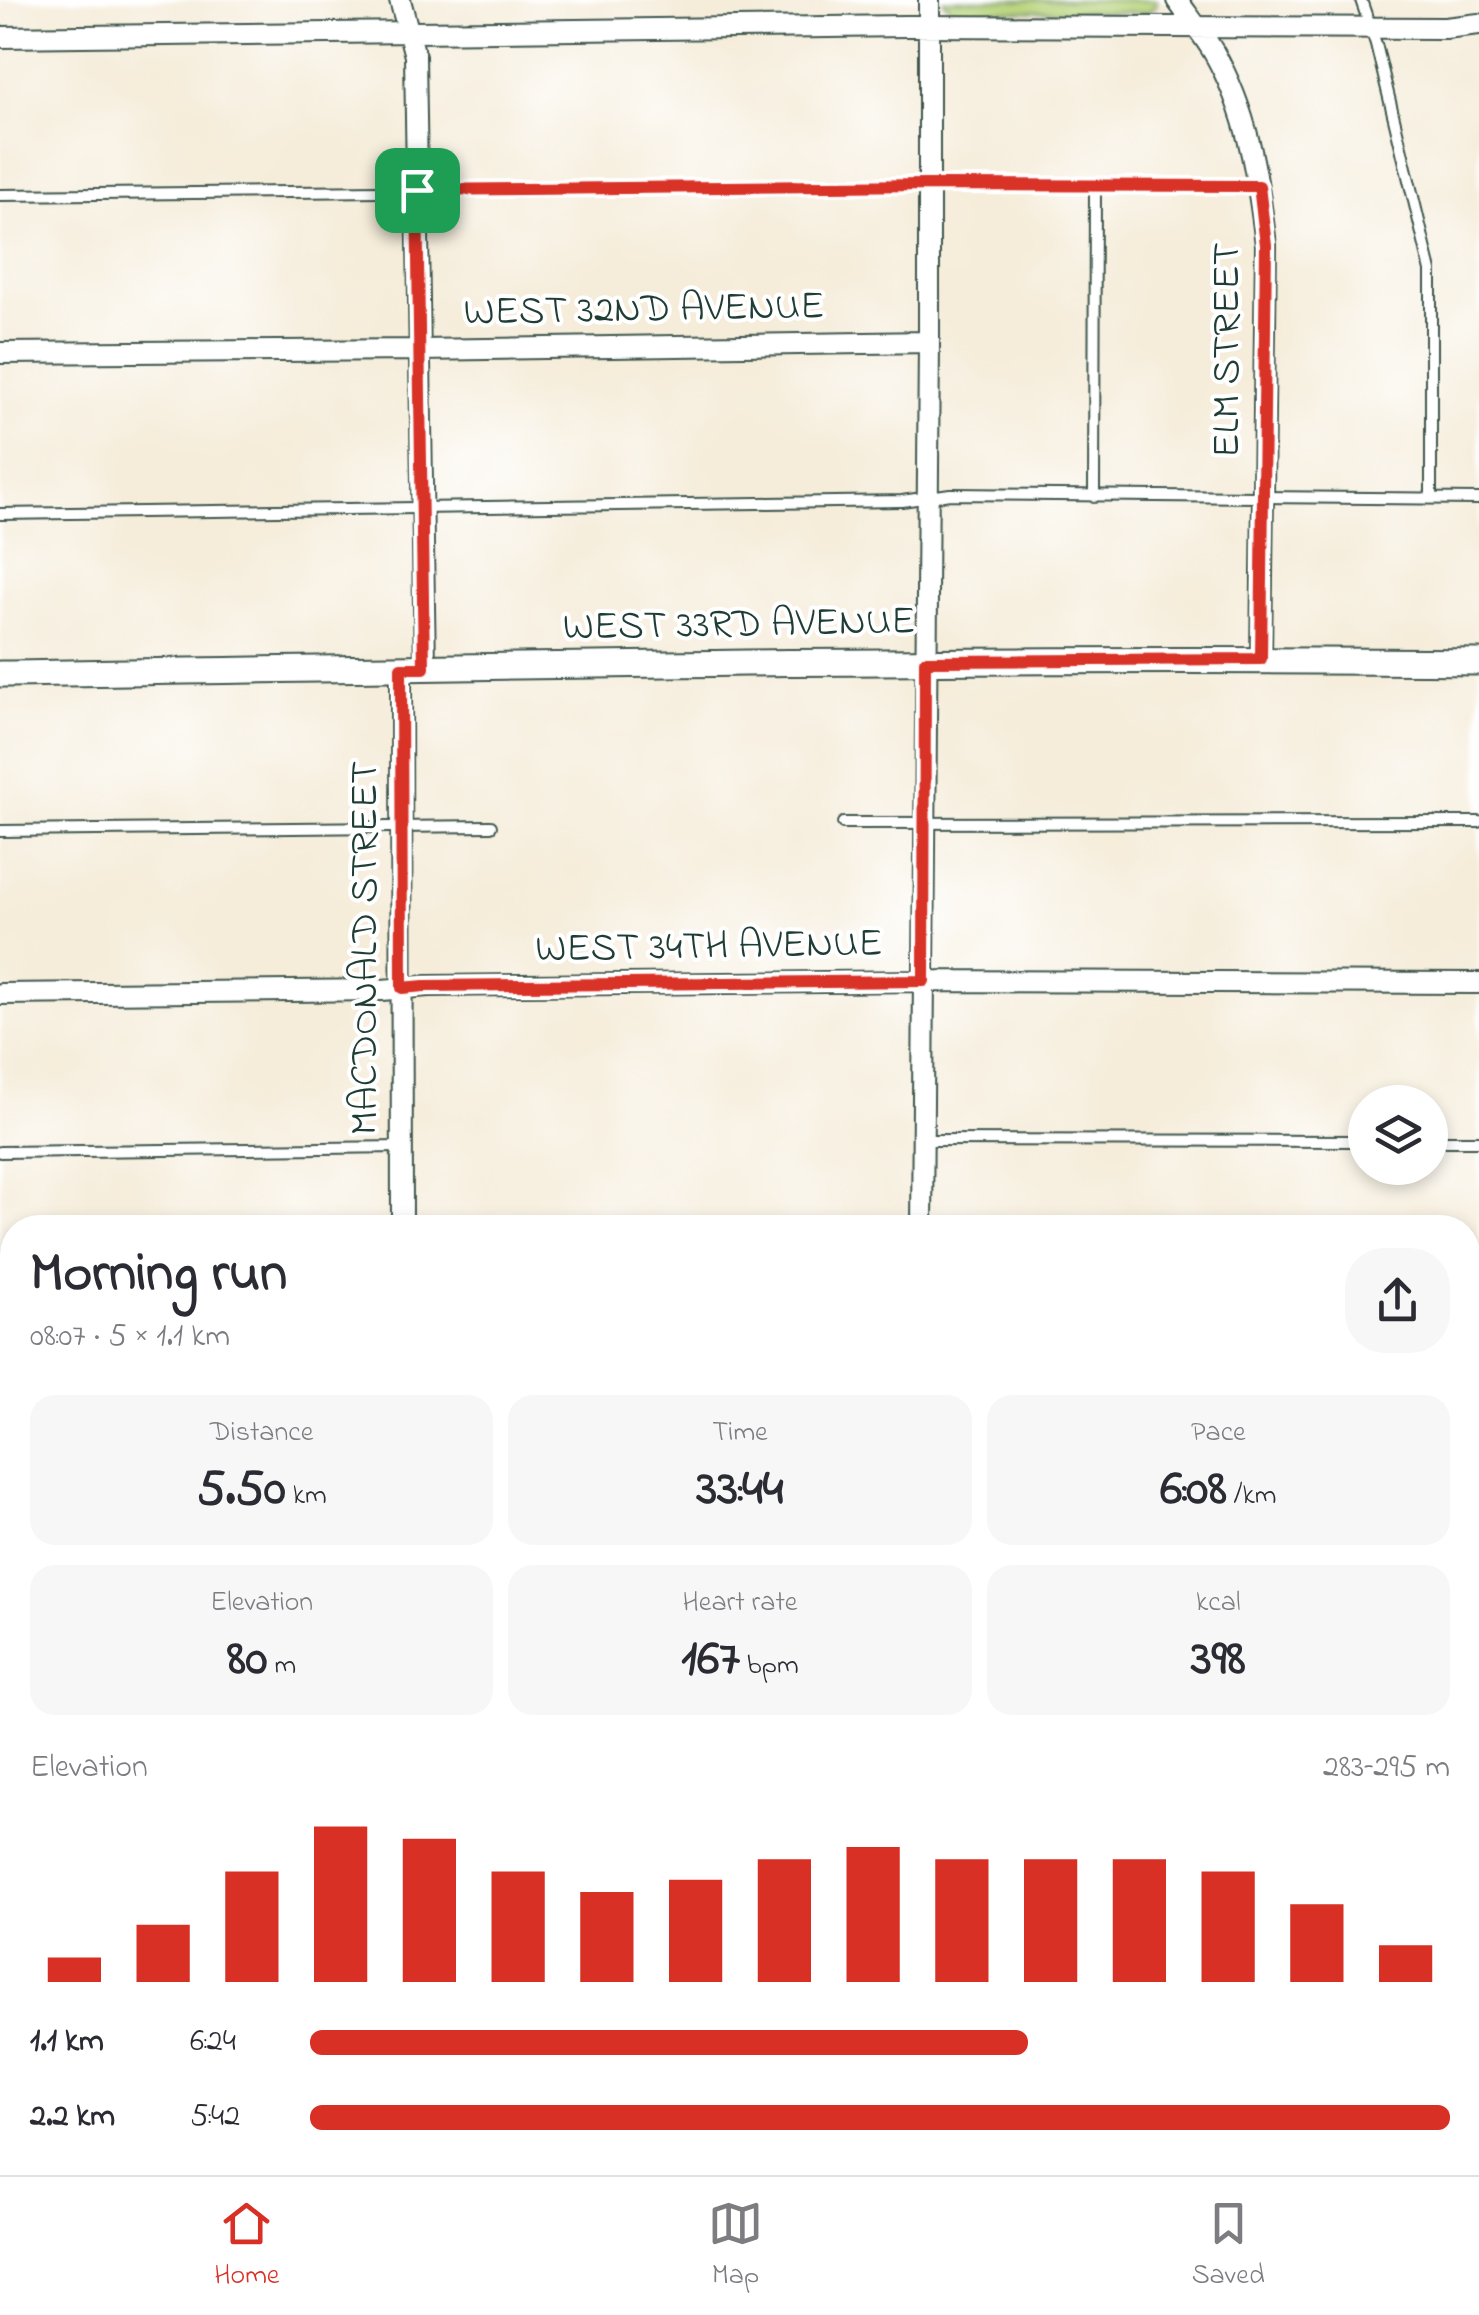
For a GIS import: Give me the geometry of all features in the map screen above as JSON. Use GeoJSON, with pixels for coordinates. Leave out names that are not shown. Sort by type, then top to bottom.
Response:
{"type":"FeatureCollection","features":[{"type":"Feature","properties":{"kind":"street","name":"MACDONALD STREET"},"geometry":{"type":"LineString","coordinates":[[400,0],[415,56],[420,508],[401,827],[402,1215]]}},
{"type":"Feature","properties":{"kind":"street"},"geometry":{"type":"LineString","coordinates":[[922,1215],[929,0]]}},
{"type":"Feature","properties":{"kind":"street","name":"ELM STREET"},"geometry":{"type":"LineString","coordinates":[[1177,0],[1213,51],[1236,96],[1250,138],[1259,186],[1266,245],[1261,659]]}},
{"type":"Feature","properties":{"kind":"street"},"geometry":{"type":"LineString","coordinates":[[0,38],[929,26],[1445,28],[1479,24]]}},
{"type":"Feature","properties":{"kind":"street","name":"WEST 32ND AVENUE"},"geometry":{"type":"LineString","coordinates":[[0,353],[929,342]]}},
{"type":"Feature","properties":{"kind":"street","name":"WEST 33RD AVENUE"},"geometry":{"type":"LineString","coordinates":[[0,674],[925,661],[1479,662]]}},
{"type":"Feature","properties":{"kind":"street","name":"WEST 34TH AVENUE"},"geometry":{"type":"LineString","coordinates":[[0,994],[924,981],[1479,983]]}},
{"type":"Feature","properties":{"kind":"lane"},"geometry":{"type":"LineString","coordinates":[[1362,0],[1430,271],[1431,498]]}},
{"type":"Feature","properties":{"kind":"lane"},"geometry":{"type":"LineString","coordinates":[[0,195],[929,185],[1259,186]]}},
{"type":"Feature","properties":{"kind":"lane"},"geometry":{"type":"LineString","coordinates":[[1094,186],[1094,497]]}},
{"type":"Feature","properties":{"kind":"lane"},"geometry":{"type":"LineString","coordinates":[[0,514],[902,501],[950,494],[1479,499]]}},
{"type":"Feature","properties":{"kind":"lane"},"geometry":{"type":"LineString","coordinates":[[843,823],[1479,822]]}},
{"type":"Feature","properties":{"kind":"lane"},"geometry":{"type":"LineString","coordinates":[[0,831],[491,826]]}},
{"type":"Feature","properties":{"kind":"lane"},"geometry":{"type":"LineString","coordinates":[[923,1140],[1348,1140]]}},
{"type":"Feature","properties":{"kind":"lane"},"geometry":{"type":"LineString","coordinates":[[1448,1141],[1479,1141]]}},
{"type":"Feature","properties":{"kind":"lane"},"geometry":{"type":"LineString","coordinates":[[0,1152],[402,1147]]}},
{"type":"Feature","properties":{"kind":"green space"},"geometry":{"type":"Polygon","coordinates":[[[943,0],[1157,0],[1156,6],[1146,13],[962,11],[951,9],[943,0]]]}},
{"type":"Feature","properties":{"kind":"route"},"geometry":{"type":"LineString","coordinates":[[1259,186],[1266,245],[1261,659],[925,661],[924,981],[402,988],[401,668],[424,668],[417,190],[1259,186]]}}]}
